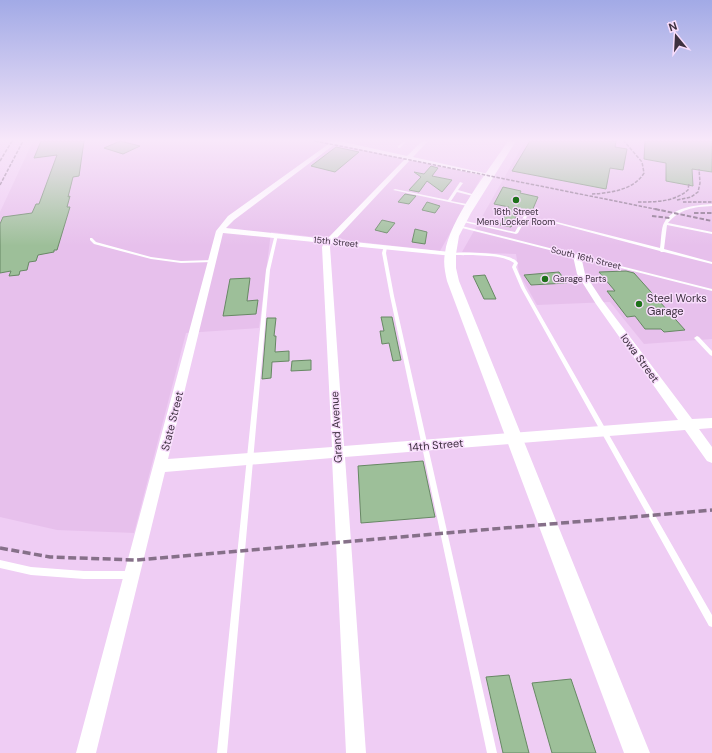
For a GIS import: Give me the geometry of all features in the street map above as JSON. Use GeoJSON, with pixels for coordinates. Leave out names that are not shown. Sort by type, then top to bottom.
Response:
{"type":"FeatureCollection","features":[{"type":"Feature","properties":{"kind":"main road"},"geometry":{"type":"LineString","coordinates":[[489,176],[454,236],[450,254],[453,281],[637,753]]}},
{"type":"Feature","properties":{"kind":"street","name":"State Street"},"geometry":{"type":"LineString","coordinates":[[86,753],[221,230],[231,218],[286,176]]}},
{"type":"Feature","properties":{"kind":"street"},"geometry":{"type":"LineString","coordinates":[[329,241],[391,176]]}},
{"type":"Feature","properties":{"kind":"street","name":"15th Street"},"geometry":{"type":"LineString","coordinates":[[221,230],[450,254]]}},
{"type":"Feature","properties":{"kind":"street","name":"Grand Avenue"},"geometry":{"type":"LineString","coordinates":[[329,241],[326,250],[356,753]]}},
{"type":"Feature","properties":{"kind":"street","name":"Iowa Street"},"geometry":{"type":"LineString","coordinates":[[577,256],[581,274],[599,302],[712,457]]}},
{"type":"Feature","properties":{"kind":"street","name":"14th Street"},"geometry":{"type":"LineString","coordinates":[[160,466],[712,422]]}},
{"type":"Feature","properties":{"kind":"lane"},"geometry":{"type":"LineString","coordinates":[[449,201],[461,183]]}},
{"type":"Feature","properties":{"kind":"lane"},"geometry":{"type":"LineString","coordinates":[[395,190],[449,201],[474,201]]}},
{"type":"Feature","properties":{"kind":"lane"},"geometry":{"type":"LineString","coordinates":[[456,191],[474,201]]}},
{"type":"Feature","properties":{"kind":"lane"},"geometry":{"type":"LineString","coordinates":[[662,251],[665,224],[672,215],[679,210],[697,206],[712,205]]}},
{"type":"Feature","properties":{"kind":"lane"},"geometry":{"type":"LineString","coordinates":[[460,224],[516,233],[526,215]]}},
{"type":"Feature","properties":{"kind":"lane"},"geometry":{"type":"LineString","coordinates":[[550,221],[662,251],[712,262]]}},
{"type":"Feature","properties":{"kind":"lane","name":"South 16th Street"},"geometry":{"type":"LineString","coordinates":[[460,224],[577,256],[712,290]]}},
{"type":"Feature","properties":{"kind":"lane"},"geometry":{"type":"LineString","coordinates":[[665,224],[712,233]]}},
{"type":"Feature","properties":{"kind":"lane"},"geometry":{"type":"LineString","coordinates":[[222,753],[268,270],[276,235]]}},
{"type":"Feature","properties":{"kind":"lane"},"geometry":{"type":"LineString","coordinates":[[91,239],[95,243],[151,258],[181,262],[213,261]]}},
{"type":"Feature","properties":{"kind":"lane"},"geometry":{"type":"LineString","coordinates":[[385,247],[384,253],[392,296],[492,753]]}},
{"type":"Feature","properties":{"kind":"lane"},"geometry":{"type":"LineString","coordinates":[[450,254],[504,256],[515,260],[516,263],[514,267],[523,288],[712,623]]}},
{"type":"Feature","properties":{"kind":"lane"},"geometry":{"type":"LineString","coordinates":[[697,338],[712,354]]}},
{"type":"Feature","properties":{"kind":"lane"},"geometry":{"type":"LineString","coordinates":[[0,564],[31,571],[84,575],[132,575]]}},
{"type":"Feature","properties":{"kind":"shaded area"},"geometry":{"type":"Polygon","coordinates":[[[17,176],[482,176],[440,251],[271,232],[259,328],[186,333],[134,533],[57,530],[0,517],[0,212],[17,176]]]}},
{"type":"Feature","properties":{"kind":"shaded area"},"geometry":{"type":"Polygon","coordinates":[[[505,176],[712,176],[712,339],[644,344],[610,302],[537,305],[519,273],[516,254],[462,252],[505,176]]]}},
{"type":"Feature","properties":{"kind":"building"},"geometry":{"type":"Polygon","coordinates":[[[49,176],[78,176],[73,177],[67,207],[70,207],[57,250],[38,255],[36,261],[29,262],[27,270],[20,271],[19,275],[9,276],[11,271],[0,273],[0,224],[3,217],[32,213],[36,204],[39,204],[49,176]]]}},
{"type":"Feature","properties":{"kind":"building"},"geometry":{"type":"Polygon","coordinates":[[[420,176],[433,176],[452,180],[442,192],[427,181],[419,192],[409,190],[421,177],[420,176]]]}},
{"type":"Feature","properties":{"kind":"building"},"geometry":{"type":"Polygon","coordinates":[[[539,176],[608,176],[606,189],[539,176]]]}},
{"type":"Feature","properties":{"kind":"building"},"geometry":{"type":"Polygon","coordinates":[[[666,176],[692,176],[693,186],[666,181],[666,176]]]}},
{"type":"Feature","properties":{"kind":"building","name":"16th Street Mens Locker Room"},"geometry":{"type":"Polygon","coordinates":[[[503,187],[538,197],[532,211],[519,210],[511,227],[500,225],[509,207],[494,204],[503,187]]]}},
{"type":"Feature","properties":{"kind":"building"},"geometry":{"type":"Polygon","coordinates":[[[405,194],[416,196],[409,204],[398,202],[405,194]]]}},
{"type":"Feature","properties":{"kind":"building"},"geometry":{"type":"Polygon","coordinates":[[[427,202],[440,206],[435,213],[422,210],[427,202]]]}},
{"type":"Feature","properties":{"kind":"building"},"geometry":{"type":"Polygon","coordinates":[[[382,220],[395,223],[387,233],[375,230],[382,220]]]}},
{"type":"Feature","properties":{"kind":"building"},"geometry":{"type":"Polygon","coordinates":[[[415,229],[427,232],[425,244],[412,242],[415,229]]]}},
{"type":"Feature","properties":{"kind":"building","name":"Steel Works Garage"},"geometry":{"type":"Polygon","coordinates":[[[626,271],[634,273],[685,330],[664,332],[661,329],[645,329],[635,316],[627,317],[607,291],[615,291],[599,272],[626,271]]]}},
{"type":"Feature","properties":{"kind":"building","name":"Garage Parts"},"geometry":{"type":"Polygon","coordinates":[[[559,272],[567,283],[531,285],[524,275],[559,272]]]}},
{"type":"Feature","properties":{"kind":"building"},"geometry":{"type":"Polygon","coordinates":[[[485,275],[496,299],[484,299],[473,276],[485,275]]]}},
{"type":"Feature","properties":{"kind":"building"},"geometry":{"type":"Polygon","coordinates":[[[250,278],[247,301],[258,300],[256,314],[223,316],[230,279],[250,278]]]}},
{"type":"Feature","properties":{"kind":"building"},"geometry":{"type":"Polygon","coordinates":[[[381,317],[392,317],[401,360],[393,361],[389,343],[382,344],[380,331],[384,331],[381,317]]]}},
{"type":"Feature","properties":{"kind":"building"},"geometry":{"type":"Polygon","coordinates":[[[267,318],[276,318],[274,336],[276,336],[275,352],[289,351],[289,361],[272,362],[271,378],[262,379],[267,318]]]}},
{"type":"Feature","properties":{"kind":"building"},"geometry":{"type":"Polygon","coordinates":[[[311,360],[311,370],[291,371],[292,361],[311,360]]]}},
{"type":"Feature","properties":{"kind":"building"},"geometry":{"type":"Polygon","coordinates":[[[423,461],[435,517],[361,523],[358,466],[423,461]]]}},
{"type":"Feature","properties":{"kind":"building"},"geometry":{"type":"Polygon","coordinates":[[[509,675],[529,753],[503,753],[486,677],[509,675]]]}},
{"type":"Feature","properties":{"kind":"building"},"geometry":{"type":"Polygon","coordinates":[[[571,679],[596,753],[552,753],[532,683],[571,679]]]}},
{"type":"Feature","properties":{"kind":"railway"},"geometry":{"type":"LineString","coordinates":[[0,185],[5,176]]}},
{"type":"Feature","properties":{"kind":"railway"},"geometry":{"type":"LineString","coordinates":[[491,176],[655,209]]}},
{"type":"Feature","properties":{"kind":"railway"},"geometry":{"type":"LineString","coordinates":[[592,194],[621,190],[628,187],[642,176]]}},
{"type":"Feature","properties":{"kind":"railway"},"geometry":{"type":"LineString","coordinates":[[677,200],[691,197],[698,192],[700,176]]}},
{"type":"Feature","properties":{"kind":"railway"},"geometry":{"type":"LineString","coordinates":[[638,202],[658,201],[677,197],[688,190],[689,183]]}},
{"type":"Feature","properties":{"kind":"railway"},"geometry":{"type":"LineString","coordinates":[[683,202],[712,202]]}},
{"type":"Feature","properties":{"kind":"railway"},"geometry":{"type":"LineString","coordinates":[[655,209],[660,210]]}},
{"type":"Feature","properties":{"kind":"railway"},"geometry":{"type":"LineString","coordinates":[[655,209],[712,221]]}},
{"type":"Feature","properties":{"kind":"railway"},"geometry":{"type":"LineString","coordinates":[[694,213],[712,213]]}},
{"type":"Feature","properties":{"kind":"railway"},"geometry":{"type":"LineString","coordinates":[[652,216],[670,218]]}},
{"type":"Feature","properties":{"kind":"railway"},"geometry":{"type":"LineString","coordinates":[[0,548],[50,557],[136,560],[712,510]]}},
{"type":"Feature","properties":{"kind":"place","name":"16th Street Mens Locker Room"},"geometry":{"type":"Point","coordinates":[516,200]}},
{"type":"Feature","properties":{"kind":"place","name":"Garage Parts"},"geometry":{"type":"Point","coordinates":[545,279]}},
{"type":"Feature","properties":{"kind":"place","name":"Steel Works Garage"},"geometry":{"type":"Point","coordinates":[639,304]}}]}
